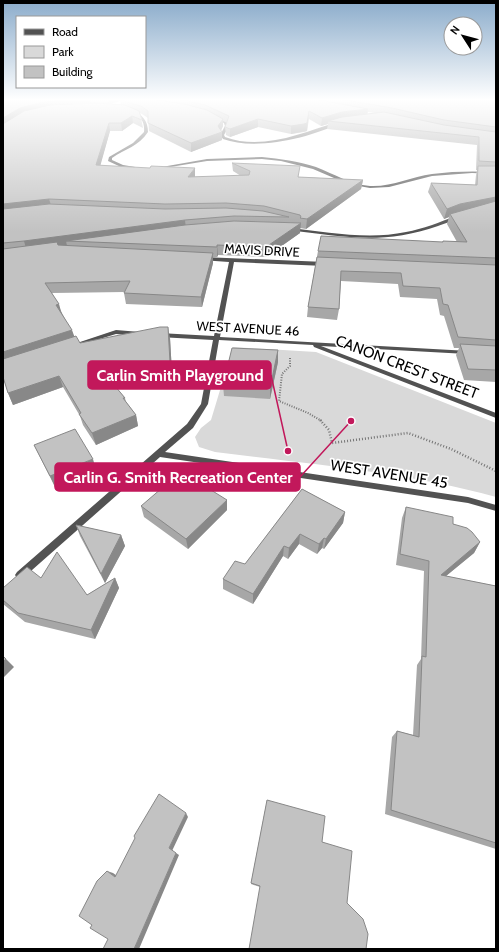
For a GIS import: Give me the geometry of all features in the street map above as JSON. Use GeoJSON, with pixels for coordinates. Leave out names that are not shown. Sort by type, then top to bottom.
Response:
{"type":"FeatureCollection","features":[{"type":"Feature","properties":{"kind":"street"},"geometry":{"type":"LineString","coordinates":[[136,143],[114,154],[110,158],[110,161],[114,164],[136,168]]}},
{"type":"Feature","properties":{"kind":"street"},"geometry":{"type":"LineString","coordinates":[[154,169],[207,160],[262,158],[281,160],[314,168],[350,183],[370,187],[389,186],[416,178],[444,174],[496,172]]}},
{"type":"Feature","properties":{"kind":"street"},"geometry":{"type":"LineString","coordinates":[[283,228],[363,237],[400,235],[419,231],[466,215]]}},
{"type":"Feature","properties":{"kind":"street"},"geometry":{"type":"LineString","coordinates":[[286,223],[317,232]]}},
{"type":"Feature","properties":{"kind":"street","name":"MAVIS DRIVE"},"geometry":{"type":"LineString","coordinates":[[193,258],[333,265]]}},
{"type":"Feature","properties":{"kind":"street"},"geometry":{"type":"LineString","coordinates":[[15,580],[190,426],[204,404],[232,260]]}},
{"type":"Feature","properties":{"kind":"street"},"geometry":{"type":"LineString","coordinates":[[70,346],[116,332],[147,334]]}},
{"type":"Feature","properties":{"kind":"street","name":"WEST AVENUE 46"},"geometry":{"type":"LineString","coordinates":[[154,334],[473,352]]}},
{"type":"Feature","properties":{"kind":"street","name":"CANON CREST STREET"},"geometry":{"type":"LineString","coordinates":[[309,343],[496,416]]}},
{"type":"Feature","properties":{"kind":"street","name":"WEST AVENUE 45"},"geometry":{"type":"LineString","coordinates":[[158,454],[468,500],[496,508]]}},
{"type":"Feature","properties":{"kind":"path"},"geometry":{"type":"LineString","coordinates":[[290,342],[290,366],[282,374],[279,401],[325,423],[330,432],[332,443],[408,433],[451,449],[496,472]]}},
{"type":"Feature","properties":{"kind":"green space"},"geometry":{"type":"Polygon","coordinates":[[[233,347],[316,352],[496,423],[496,497],[462,488],[392,475],[215,452],[199,447],[195,437],[201,428],[211,420],[233,347]]]}},
{"type":"Feature","properties":{"kind":"building"},"geometry":{"type":"Polygon","coordinates":[[[3,143],[103,143],[96,165],[150,168],[151,166],[195,168],[188,177],[249,175],[250,171],[232,163],[300,166],[298,177],[363,180],[307,219],[300,218],[300,215],[264,206],[226,203],[165,204],[49,199],[3,204],[3,143]]]}},
{"type":"Feature","properties":{"kind":"building"},"geometry":{"type":"Polygon","coordinates":[[[479,143],[496,143],[496,162],[479,161],[479,143]]]}},
{"type":"Feature","properties":{"kind":"building"},"geometry":{"type":"Polygon","coordinates":[[[478,166],[496,166],[496,197],[460,204],[447,209],[431,183],[477,185],[478,166]]]}},
{"type":"Feature","properties":{"kind":"building"},"geometry":{"type":"Polygon","coordinates":[[[496,201],[496,258],[318,251],[321,236],[467,242],[450,214],[496,201]]]}},
{"type":"Feature","properties":{"kind":"building"},"geometry":{"type":"Polygon","coordinates":[[[49,204],[165,209],[226,208],[263,211],[289,217],[234,216],[185,220],[3,243],[3,209],[49,204]]]}},
{"type":"Feature","properties":{"kind":"building"},"geometry":{"type":"Polygon","coordinates":[[[234,221],[301,223],[266,247],[217,245],[217,247],[66,241],[185,225],[234,221]]]}},
{"type":"Feature","properties":{"kind":"building"},"geometry":{"type":"Polygon","coordinates":[[[57,242],[58,245],[213,253],[201,297],[124,293],[130,281],[45,283],[59,304],[56,305],[72,330],[3,352],[3,249],[57,242]]]}},
{"type":"Feature","properties":{"kind":"building"},"geometry":{"type":"Polygon","coordinates":[[[317,257],[496,265],[496,340],[458,337],[448,305],[443,304],[440,288],[403,286],[401,273],[341,271],[339,309],[308,307],[317,257]]]}},
{"type":"Feature","properties":{"kind":"building"},"geometry":{"type":"Polygon","coordinates":[[[160,327],[168,327],[170,362],[100,368],[125,398],[123,398],[136,415],[92,433],[79,414],[81,413],[59,376],[8,393],[3,377],[3,359],[76,336],[80,343],[160,327]]]}},
{"type":"Feature","properties":{"kind":"building"},"geometry":{"type":"Polygon","coordinates":[[[460,344],[496,346],[496,370],[468,369],[460,344]]]}},
{"type":"Feature","properties":{"kind":"building"},"geometry":{"type":"Polygon","coordinates":[[[232,348],[278,350],[270,388],[223,385],[232,348]]]}},
{"type":"Feature","properties":{"kind":"building"},"geometry":{"type":"Polygon","coordinates":[[[75,429],[93,459],[50,476],[34,445],[75,429]]]}},
{"type":"Feature","properties":{"kind":"building"},"geometry":{"type":"Polygon","coordinates":[[[176,476],[199,488],[203,485],[227,500],[186,539],[141,506],[176,476]]]}},
{"type":"Feature","properties":{"kind":"building"},"geometry":{"type":"Polygon","coordinates":[[[302,489],[345,512],[326,539],[324,538],[319,544],[300,534],[289,548],[284,546],[253,594],[223,579],[235,561],[245,564],[302,489]]]}},
{"type":"Feature","properties":{"kind":"building"},"geometry":{"type":"Polygon","coordinates":[[[406,507],[453,517],[453,524],[467,528],[480,542],[441,575],[496,586],[496,843],[391,810],[397,731],[419,737],[422,656],[426,657],[429,561],[400,554],[406,507]]]}},
{"type":"Feature","properties":{"kind":"building"},"geometry":{"type":"Polygon","coordinates":[[[76,525],[121,535],[101,574],[76,525]]]}},
{"type":"Feature","properties":{"kind":"building"},"geometry":{"type":"Polygon","coordinates":[[[57,552],[87,595],[115,578],[91,630],[18,613],[3,600],[3,588],[27,567],[41,578],[57,552]]]}},
{"type":"Feature","properties":{"kind":"building"},"geometry":{"type":"Polygon","coordinates":[[[159,794],[186,813],[169,848],[176,853],[134,949],[103,949],[108,939],[90,928],[92,925],[79,916],[97,881],[107,871],[115,877],[135,838],[134,836],[159,794]]]}},
{"type":"Feature","properties":{"kind":"building"},"geometry":{"type":"Polygon","coordinates":[[[267,800],[325,816],[322,842],[352,851],[347,903],[363,919],[368,934],[366,949],[249,949],[260,886],[251,883],[267,800]]]}},
{"type":"Feature","properties":{"kind":"place","name":"Carlin G. Smith Recreation Center"},"geometry":{"type":"Point","coordinates":[351,421]}},
{"type":"Feature","properties":{"kind":"place","name":"Carlin Smith Playground"},"geometry":{"type":"Point","coordinates":[288,451]}}]}
